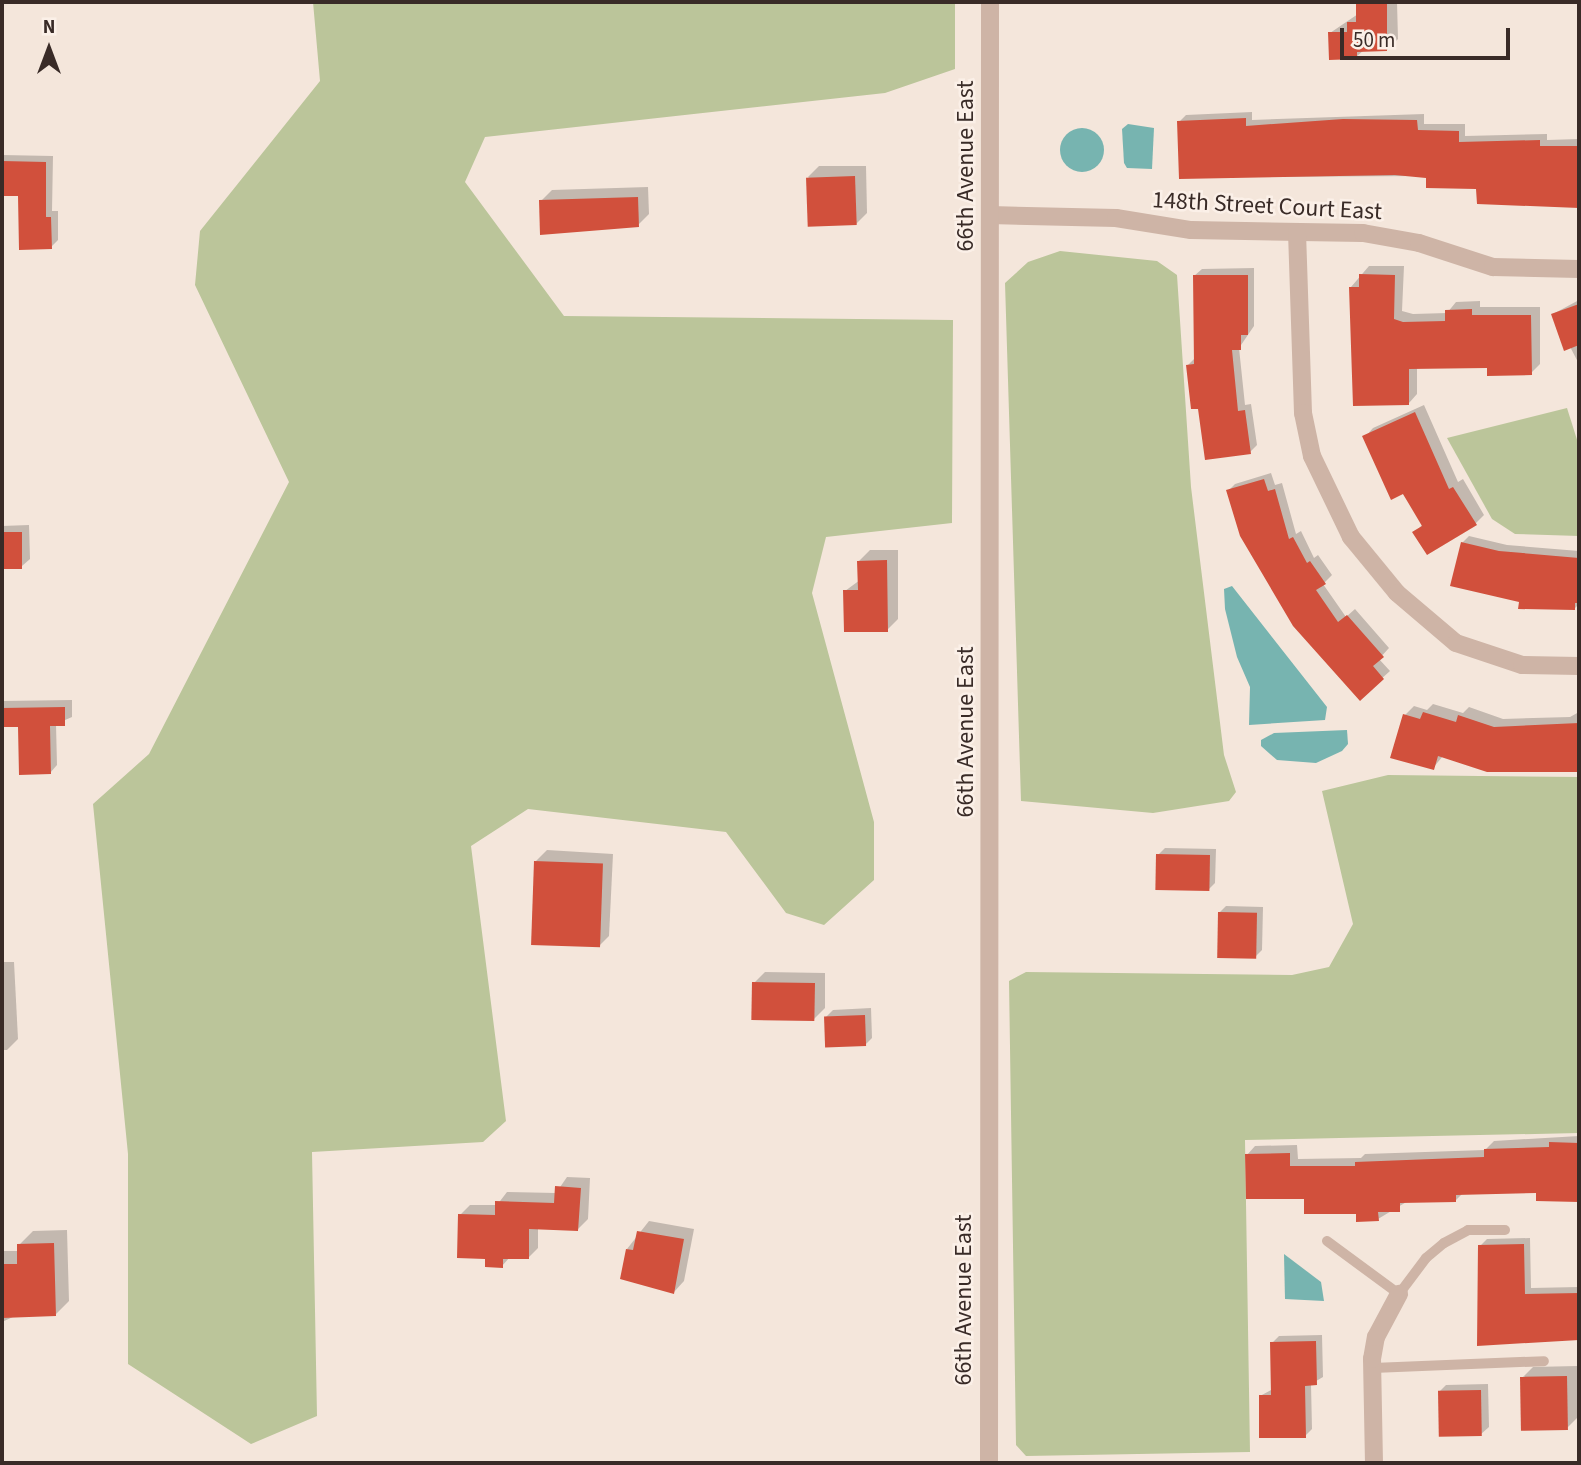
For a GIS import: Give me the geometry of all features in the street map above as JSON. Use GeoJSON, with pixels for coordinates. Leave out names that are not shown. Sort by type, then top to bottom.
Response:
{"type":"FeatureCollection","features":[{"type":"Feature","properties":{"kind":"street","name":"66th Avenue East"},"geometry":{"type":"LineString","coordinates":[[989,1463],[990,2]]}},
{"type":"Feature","properties":{"kind":"street","name":"148th Street Court East"},"geometry":{"type":"LineString","coordinates":[[990,215],[1116,218],[1191,230],[1363,233],[1419,243],[1493,267],[1579,269]]}},
{"type":"Feature","properties":{"kind":"street"},"geometry":{"type":"LineString","coordinates":[[1297,232],[1300,382],[1312,456],[1351,537],[1428,624],[1486,657],[1522,665],[1579,666]]}},
{"type":"Feature","properties":{"kind":"street"},"geometry":{"type":"LineString","coordinates":[[1374,1463],[1373,1368],[1376,1337],[1399,1294]]}},
{"type":"Feature","properties":{"kind":"lane"},"geometry":{"type":"LineString","coordinates":[[1327,1241],[1399,1294],[1426,1258],[1444,1243],[1468,1230],[1505,1230]]}},
{"type":"Feature","properties":{"kind":"lane"},"geometry":{"type":"LineString","coordinates":[[1373,1368],[1544,1361]]}},
{"type":"Feature","properties":{"kind":"green space"},"geometry":{"type":"Polygon","coordinates":[[[313,2],[955,2],[955,69],[885,93],[485,137],[465,182],[564,316],[953,320],[952,523],[826,537],[812,593],[874,822],[874,880],[824,925],[786,913],[726,832],[528,809],[471,846],[506,1121],[483,1142],[312,1152],[317,1416],[251,1444],[128,1364],[128,1154],[93,804],[149,754],[289,482],[195,285],[200,231],[320,81],[313,2]]]}},
{"type":"Feature","properties":{"kind":"green space"},"geometry":{"type":"Polygon","coordinates":[[[1060,251],[1157,261],[1177,275],[1191,487],[1224,755],[1236,792],[1229,801],[1153,813],[1021,801],[1005,283],[1028,262],[1060,251]]]}},
{"type":"Feature","properties":{"kind":"green space"},"geometry":{"type":"Polygon","coordinates":[[[1567,408],[1579,446],[1579,536],[1515,534],[1492,519],[1447,438],[1567,408]]]}},
{"type":"Feature","properties":{"kind":"green space"},"geometry":{"type":"Polygon","coordinates":[[[1388,775],[1579,777],[1579,1133],[1245,1140],[1250,1452],[1026,1456],[1016,1445],[1009,981],[1026,972],[1292,975],[1329,967],[1353,924],[1322,791],[1388,775]]]}},
{"type":"Feature","properties":{"kind":"water"},"geometry":{"type":"Polygon","coordinates":[[[1128,124],[1154,128],[1152,169],[1127,168],[1124,163],[1122,129],[1128,124]]]}},
{"type":"Feature","properties":{"kind":"water"},"geometry":{"type":"Polygon","coordinates":[[[1082,128],[1097,135],[1104,150],[1097,165],[1082,172],[1067,165],[1060,150],[1067,135],[1082,128]]]}},
{"type":"Feature","properties":{"kind":"water"},"geometry":{"type":"Polygon","coordinates":[[[1232,586],[1327,707],[1325,720],[1249,725],[1250,687],[1237,657],[1225,609],[1224,589],[1232,586]]]}},
{"type":"Feature","properties":{"kind":"water"},"geometry":{"type":"Polygon","coordinates":[[[1347,730],[1348,744],[1342,751],[1316,763],[1277,760],[1261,746],[1261,740],[1274,733],[1347,730]]]}},
{"type":"Feature","properties":{"kind":"water"},"geometry":{"type":"Polygon","coordinates":[[[1284,1254],[1321,1282],[1324,1301],[1285,1299],[1284,1254]]]}},
{"type":"Feature","properties":{"kind":"building"},"geometry":{"type":"Polygon","coordinates":[[[1356,2],[1387,2],[1387,51],[1357,52],[1357,59],[1329,60],[1328,32],[1347,32],[1347,22],[1356,22],[1356,2]]]}},
{"type":"Feature","properties":{"kind":"building"},"geometry":{"type":"Polygon","coordinates":[[[1246,118],[1246,126],[1343,119],[1417,120],[1418,130],[1459,131],[1459,142],[1540,140],[1540,146],[1579,146],[1579,208],[1477,204],[1476,189],[1426,188],[1426,178],[1395,175],[1179,179],[1177,121],[1246,118]]]}},
{"type":"Feature","properties":{"kind":"building"},"geometry":{"type":"Polygon","coordinates":[[[2,161],[46,162],[46,217],[51,217],[52,249],[19,250],[18,196],[2,196],[2,161]]]}},
{"type":"Feature","properties":{"kind":"building"},"geometry":{"type":"Polygon","coordinates":[[[855,176],[857,225],[808,227],[806,178],[855,176]]]}},
{"type":"Feature","properties":{"kind":"building"},"geometry":{"type":"Polygon","coordinates":[[[638,197],[639,227],[540,235],[539,200],[638,197]]]}},
{"type":"Feature","properties":{"kind":"building"},"geometry":{"type":"Polygon","coordinates":[[[1359,274],[1395,275],[1394,319],[1403,322],[1445,321],[1445,310],[1472,309],[1472,315],[1531,315],[1532,375],[1487,376],[1487,368],[1409,369],[1409,405],[1353,406],[1349,287],[1359,287],[1359,274]]]}},
{"type":"Feature","properties":{"kind":"building"},"geometry":{"type":"Polygon","coordinates":[[[1193,275],[1248,275],[1248,335],[1241,335],[1241,350],[1232,350],[1238,411],[1245,410],[1251,454],[1205,460],[1198,409],[1191,409],[1186,365],[1194,364],[1193,275]]]}},
{"type":"Feature","properties":{"kind":"building"},"geometry":{"type":"Polygon","coordinates":[[[1579,304],[1579,345],[1564,351],[1551,314],[1579,304]]]}},
{"type":"Feature","properties":{"kind":"building"},"geometry":{"type":"Polygon","coordinates":[[[1415,412],[1449,489],[1453,487],[1477,525],[1427,555],[1412,532],[1422,526],[1403,494],[1391,500],[1362,436],[1415,412]]]}},
{"type":"Feature","properties":{"kind":"building"},"geometry":{"type":"Polygon","coordinates":[[[1264,479],[1268,491],[1275,489],[1289,539],[1293,537],[1307,563],[1310,561],[1326,584],[1316,590],[1338,622],[1347,615],[1384,657],[1373,666],[1384,679],[1360,701],[1293,626],[1240,536],[1226,490],[1264,479]]]}},
{"type":"Feature","properties":{"kind":"building"},"geometry":{"type":"Polygon","coordinates":[[[2,532],[22,532],[22,569],[2,569],[2,532]]]}},
{"type":"Feature","properties":{"kind":"building"},"geometry":{"type":"Polygon","coordinates":[[[1461,542],[1499,551],[1579,558],[1579,603],[1575,603],[1575,610],[1518,609],[1519,602],[1450,586],[1461,542]]]}},
{"type":"Feature","properties":{"kind":"building"},"geometry":{"type":"Polygon","coordinates":[[[887,560],[888,632],[844,632],[843,590],[858,590],[857,561],[887,560]]]}},
{"type":"Feature","properties":{"kind":"building"},"geometry":{"type":"Polygon","coordinates":[[[65,707],[65,726],[50,726],[51,774],[19,775],[18,727],[2,727],[2,708],[65,707]]]}},
{"type":"Feature","properties":{"kind":"building"},"geometry":{"type":"Polygon","coordinates":[[[1423,712],[1456,722],[1458,715],[1494,727],[1579,723],[1579,772],[1487,772],[1438,756],[1434,770],[1390,758],[1403,714],[1420,719],[1423,712]]]}},
{"type":"Feature","properties":{"kind":"building"},"geometry":{"type":"Polygon","coordinates":[[[1156,854],[1210,855],[1209,891],[1155,890],[1156,854]]]}},
{"type":"Feature","properties":{"kind":"building"},"geometry":{"type":"Polygon","coordinates":[[[534,861],[603,863],[600,947],[531,945],[534,861]]]}},
{"type":"Feature","properties":{"kind":"building"},"geometry":{"type":"Polygon","coordinates":[[[1218,912],[1257,913],[1256,959],[1217,958],[1218,912]]]}},
{"type":"Feature","properties":{"kind":"building"},"geometry":{"type":"Polygon","coordinates":[[[752,982],[815,983],[814,1021],[751,1020],[752,982]]]}},
{"type":"Feature","properties":{"kind":"building"},"geometry":{"type":"Polygon","coordinates":[[[865,1015],[866,1046],[825,1047],[824,1016],[865,1015]]]}},
{"type":"Feature","properties":{"kind":"building"},"geometry":{"type":"Polygon","coordinates":[[[1549,1142],[1579,1143],[1579,1202],[1536,1201],[1536,1193],[1456,1195],[1456,1202],[1400,1203],[1400,1212],[1378,1212],[1379,1221],[1356,1222],[1356,1214],[1304,1214],[1304,1199],[1246,1199],[1245,1154],[1290,1153],[1290,1166],[1355,1166],[1355,1162],[1484,1157],[1484,1149],[1549,1147],[1549,1142]]]}},
{"type":"Feature","properties":{"kind":"building"},"geometry":{"type":"Polygon","coordinates":[[[555,1186],[581,1188],[578,1231],[529,1229],[529,1259],[503,1259],[503,1268],[485,1267],[485,1259],[457,1258],[458,1214],[495,1215],[495,1201],[554,1203],[555,1186]]]}},
{"type":"Feature","properties":{"kind":"building"},"geometry":{"type":"Polygon","coordinates":[[[637,1231],[684,1239],[674,1294],[620,1279],[626,1249],[633,1250],[637,1231]]]}},
{"type":"Feature","properties":{"kind":"building"},"geometry":{"type":"Polygon","coordinates":[[[54,1243],[56,1316],[2,1318],[2,1264],[17,1264],[17,1244],[54,1243]]]}},
{"type":"Feature","properties":{"kind":"building"},"geometry":{"type":"Polygon","coordinates":[[[1524,1244],[1525,1294],[1579,1293],[1579,1340],[1477,1346],[1478,1245],[1524,1244]]]}},
{"type":"Feature","properties":{"kind":"building"},"geometry":{"type":"Polygon","coordinates":[[[1316,1341],[1317,1385],[1305,1386],[1306,1438],[1259,1438],[1259,1395],[1271,1395],[1270,1342],[1316,1341]]]}},
{"type":"Feature","properties":{"kind":"building"},"geometry":{"type":"Polygon","coordinates":[[[1567,1376],[1568,1430],[1521,1431],[1520,1377],[1567,1376]]]}},
{"type":"Feature","properties":{"kind":"building"},"geometry":{"type":"Polygon","coordinates":[[[1481,1390],[1482,1436],[1439,1437],[1438,1391],[1481,1390]]]}}]}
